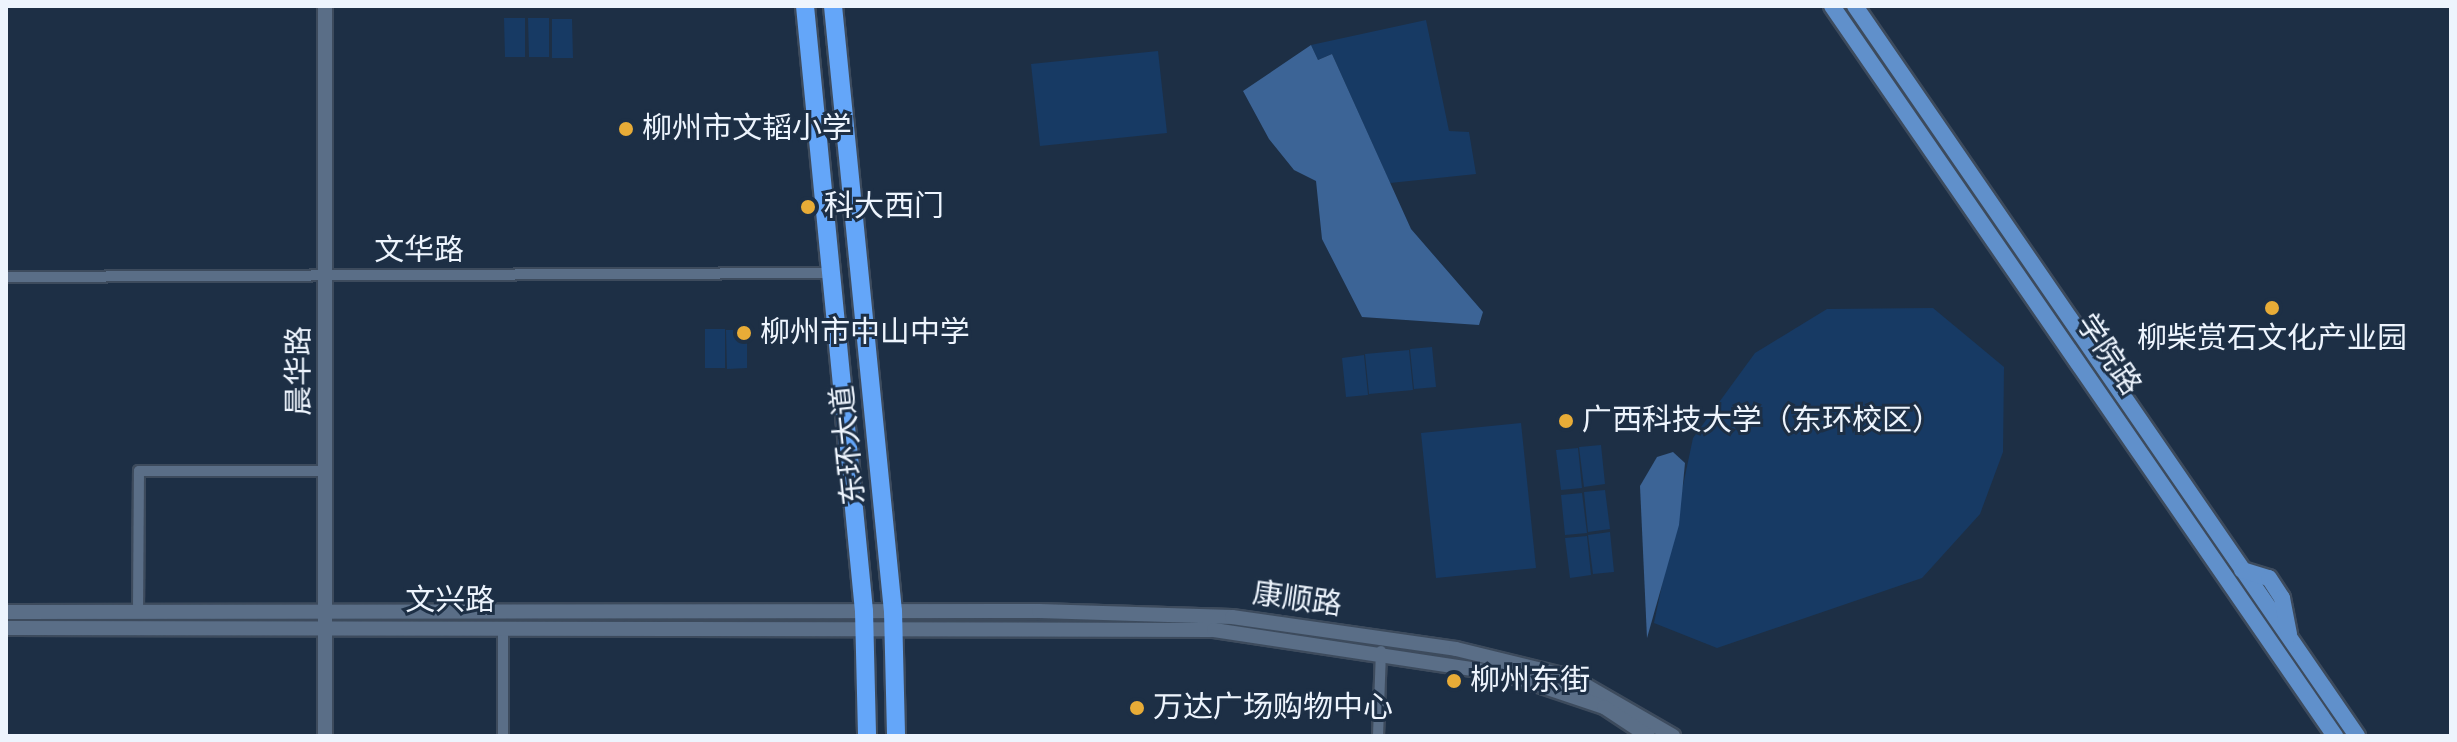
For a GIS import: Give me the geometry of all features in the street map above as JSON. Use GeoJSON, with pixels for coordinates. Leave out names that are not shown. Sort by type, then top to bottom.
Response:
{"type":"FeatureCollection","features":[{"type":"Feature","properties":{"kind":"highway","name":"东环大道"},"geometry":{"type":"LineString","coordinates":[[805,6],[864,619],[867,736]]}},
{"type":"Feature","properties":{"kind":"highway","name":"东环大道"},"geometry":{"type":"LineString","coordinates":[[833,6],[894,619],[896,736]]}},
{"type":"Feature","properties":{"kind":"main road","name":"晨华路"},"geometry":{"type":"LineString","coordinates":[[325,6],[325,736]]}},
{"type":"Feature","properties":{"kind":"main road","name":"学院路"},"geometry":{"type":"LineString","coordinates":[[1832,6],[2335,736]]}},
{"type":"Feature","properties":{"kind":"main road","name":"学院路"},"geometry":{"type":"LineString","coordinates":[[1855,6],[2357,736]]}},
{"type":"Feature","properties":{"kind":"main road","name":"文兴路"},"geometry":{"type":"LineString","coordinates":[[6,612],[326,612],[894,619]]}},
{"type":"Feature","properties":{"kind":"main road","name":"康顺路"},"geometry":{"type":"LineString","coordinates":[[894,619],[1232,617],[1456,649],[1571,677],[1673,736]]}},
{"type":"Feature","properties":{"kind":"main road","name":"文兴路"},"geometry":{"type":"LineString","coordinates":[[6,628],[503,627],[864,619]]}},
{"type":"Feature","properties":{"kind":"main road","name":"康顺路"},"geometry":{"type":"LineString","coordinates":[[894,619],[1123,625],[1381,651],[1555,688],[1648,736]]}},
{"type":"Feature","properties":{"kind":"street","name":"文华路"},"geometry":{"type":"LineString","coordinates":[[6,277],[833,273]]}},
{"type":"Feature","properties":{"kind":"street"},"geometry":{"type":"LineString","coordinates":[[138,612],[139,471],[326,471]]}},
{"type":"Feature","properties":{"kind":"street"},"geometry":{"type":"LineString","coordinates":[[503,627],[503,736]]}},
{"type":"Feature","properties":{"kind":"street"},"geometry":{"type":"LineString","coordinates":[[1378,736],[1381,651]]}},
{"type":"Feature","properties":{"kind":"shaded area"},"geometry":{"type":"Polygon","coordinates":[[[504,18],[525,18],[525,57],[505,57],[504,18]]]}},
{"type":"Feature","properties":{"kind":"shaded area"},"geometry":{"type":"Polygon","coordinates":[[[528,18],[549,18],[549,57],[529,57],[528,18]]]}},
{"type":"Feature","properties":{"kind":"shaded area"},"geometry":{"type":"Polygon","coordinates":[[[552,19],[572,19],[573,58],[552,58],[552,19]]]}},
{"type":"Feature","properties":{"kind":"shaded area"},"geometry":{"type":"Polygon","coordinates":[[[1426,20],[1449,131],[1469,132],[1476,174],[1390,183],[1332,54],[1318,60],[1311,45],[1426,20]]]}},
{"type":"Feature","properties":{"kind":"shaded area"},"geometry":{"type":"Polygon","coordinates":[[[1311,45],[1318,60],[1332,54],[1411,229],[1483,312],[1479,325],[1362,317],[1322,239],[1316,181],[1294,170],[1269,139],[1243,91],[1311,45]]]}},
{"type":"Feature","properties":{"kind":"shaded area"},"geometry":{"type":"Polygon","coordinates":[[[1158,51],[1167,133],[1040,146],[1031,64],[1158,51]]]}},
{"type":"Feature","properties":{"kind":"shaded area"},"geometry":{"type":"Polygon","coordinates":[[[1933,308],[2004,367],[2003,452],[1980,514],[1922,578],[1717,648],[1654,623],[1693,438],[1755,353],[1827,309],[1933,308]]]}},
{"type":"Feature","properties":{"kind":"shaded area"},"geometry":{"type":"Polygon","coordinates":[[[705,329],[725,329],[725,368],[705,368],[705,329]]]}},
{"type":"Feature","properties":{"kind":"shaded area"},"geometry":{"type":"Polygon","coordinates":[[[726,330],[747,330],[747,368],[727,369],[726,330]]]}},
{"type":"Feature","properties":{"kind":"shaded area"},"geometry":{"type":"Polygon","coordinates":[[[1432,347],[1436,387],[1414,389],[1410,349],[1432,347]]]}},
{"type":"Feature","properties":{"kind":"shaded area"},"geometry":{"type":"Polygon","coordinates":[[[1409,350],[1413,390],[1369,394],[1365,354],[1409,350]]]}},
{"type":"Feature","properties":{"kind":"shaded area"},"geometry":{"type":"Polygon","coordinates":[[[1364,355],[1368,395],[1346,397],[1342,358],[1364,355]]]}},
{"type":"Feature","properties":{"kind":"shaded area"},"geometry":{"type":"Polygon","coordinates":[[[1521,423],[1536,568],[1436,578],[1421,433],[1521,423]]]}},
{"type":"Feature","properties":{"kind":"shaded area"},"geometry":{"type":"Polygon","coordinates":[[[1601,445],[1605,484],[1584,487],[1579,447],[1601,445]]]}},
{"type":"Feature","properties":{"kind":"shaded area"},"geometry":{"type":"Polygon","coordinates":[[[1578,448],[1582,488],[1561,490],[1556,450],[1578,448]]]}},
{"type":"Feature","properties":{"kind":"shaded area"},"geometry":{"type":"Polygon","coordinates":[[[1673,452],[1685,463],[1679,525],[1647,638],[1640,486],[1657,457],[1673,452]]]}},
{"type":"Feature","properties":{"kind":"shaded area"},"geometry":{"type":"Polygon","coordinates":[[[1605,490],[1610,529],[1588,532],[1584,492],[1605,490]]]}},
{"type":"Feature","properties":{"kind":"shaded area"},"geometry":{"type":"Polygon","coordinates":[[[1582,493],[1587,533],[1565,535],[1561,495],[1582,493]]]}},
{"type":"Feature","properties":{"kind":"shaded area"},"geometry":{"type":"Polygon","coordinates":[[[1610,532],[1614,572],[1593,574],[1588,535],[1610,532]]]}},
{"type":"Feature","properties":{"kind":"shaded area"},"geometry":{"type":"Polygon","coordinates":[[[1587,536],[1591,575],[1570,578],[1565,538],[1587,536]]]}},
{"type":"Feature","properties":{"kind":"place","name":"柳州市文韬小学"},"geometry":{"type":"Point","coordinates":[626,129]}},
{"type":"Feature","properties":{"kind":"place","name":"科大西门"},"geometry":{"type":"Point","coordinates":[808,207]}},
{"type":"Feature","properties":{"kind":"place","name":"柳柴赏石文化产业园"},"geometry":{"type":"Point","coordinates":[2272,308]}},
{"type":"Feature","properties":{"kind":"place","name":"柳州市中山中学"},"geometry":{"type":"Point","coordinates":[744,333]}},
{"type":"Feature","properties":{"kind":"place","name":"广西科技大学（东环校区）"},"geometry":{"type":"Point","coordinates":[1566,421]}},
{"type":"Feature","properties":{"kind":"place","name":"柳州东街"},"geometry":{"type":"Point","coordinates":[1454,681]}},
{"type":"Feature","properties":{"kind":"place","name":"万达广场购物中心"},"geometry":{"type":"Point","coordinates":[1137,708]}}]}
